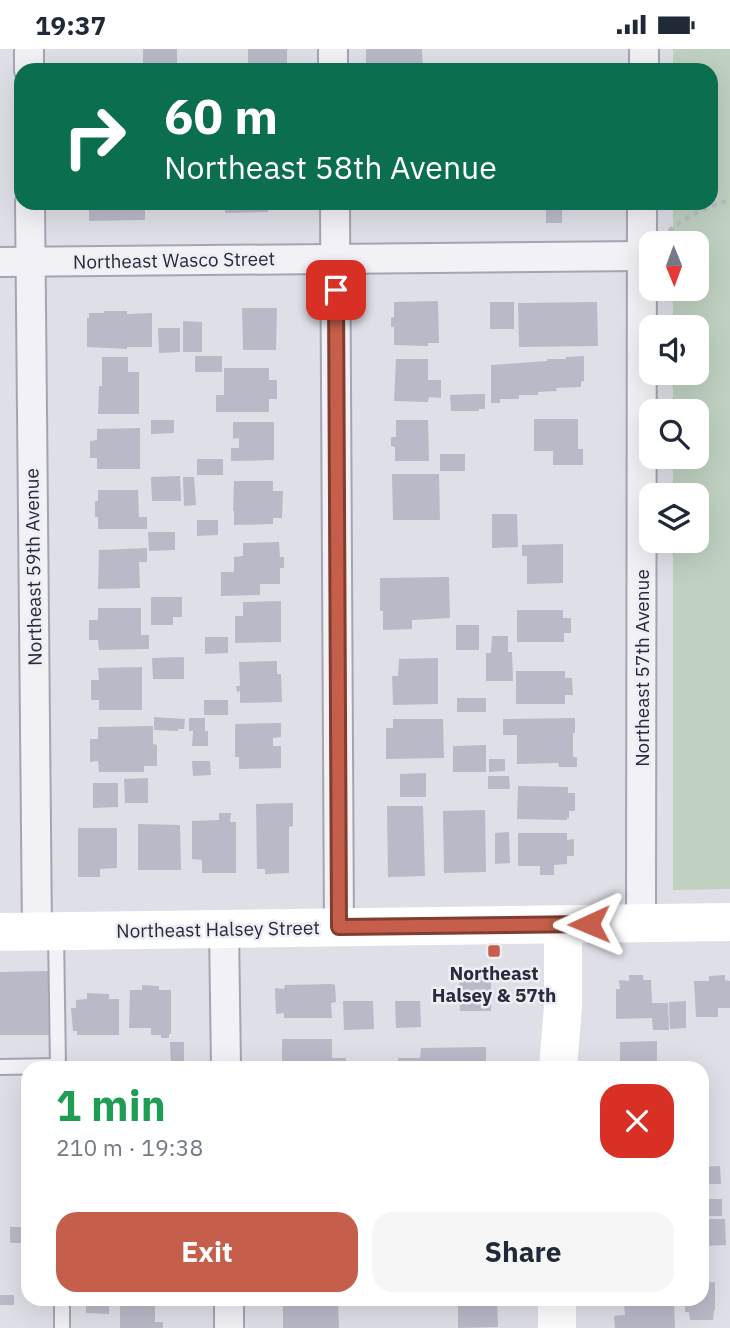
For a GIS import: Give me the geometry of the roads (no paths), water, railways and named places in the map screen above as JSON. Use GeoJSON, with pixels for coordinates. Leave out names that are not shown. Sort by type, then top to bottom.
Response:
{"type":"FeatureCollection","features":[{"type":"Feature","properties":{"kind":"main road","name":"Northeast Halsey Street"},"geometry":{"type":"LineString","coordinates":[[31,932],[730,922]]}},
{"type":"Feature","properties":{"kind":"main road"},"geometry":{"type":"LineString","coordinates":[[558,1061],[563,1007],[563,925]]}},
{"type":"Feature","properties":{"kind":"main road"},"geometry":{"type":"LineString","coordinates":[[557,1306],[557,1328]]}},
{"type":"Feature","properties":{"kind":"street","name":"Northeast 59th Avenue"},"geometry":{"type":"LineString","coordinates":[[30,210],[31,932]]}},
{"type":"Feature","properties":{"kind":"street"},"geometry":{"type":"LineString","coordinates":[[335,210],[339,927]]}},
{"type":"Feature","properties":{"kind":"street","name":"Northeast 57th Avenue"},"geometry":{"type":"LineString","coordinates":[[642,210],[642,231]]}},
{"type":"Feature","properties":{"kind":"street","name":"Northeast Wasco Street"},"geometry":{"type":"LineString","coordinates":[[0,262],[639,255]]}},
{"type":"Feature","properties":{"kind":"street","name":"Northeast 57th Avenue"},"geometry":{"type":"LineString","coordinates":[[641,924],[642,301]]}},
{"type":"Feature","properties":{"kind":"street"},"geometry":{"type":"LineString","coordinates":[[224,929],[226,1061]]}},
{"type":"Feature","properties":{"kind":"street"},"geometry":{"type":"LineString","coordinates":[[229,1306],[229,1328]]}},
{"type":"Feature","properties":{"kind":"lane"},"geometry":{"type":"LineString","coordinates":[[31,932],[57,1061]]}},
{"type":"Feature","properties":{"kind":"lane"},"geometry":{"type":"LineString","coordinates":[[0,1067],[21,1067]]}},
{"type":"Feature","properties":{"kind":"lane"},"geometry":{"type":"LineString","coordinates":[[62,1306],[62,1328]]}},
{"type":"Feature","properties":{"kind":"place","name":"Northeast Halsey & 57th"},"geometry":{"type":"Point","coordinates":[494,951]}}]}
